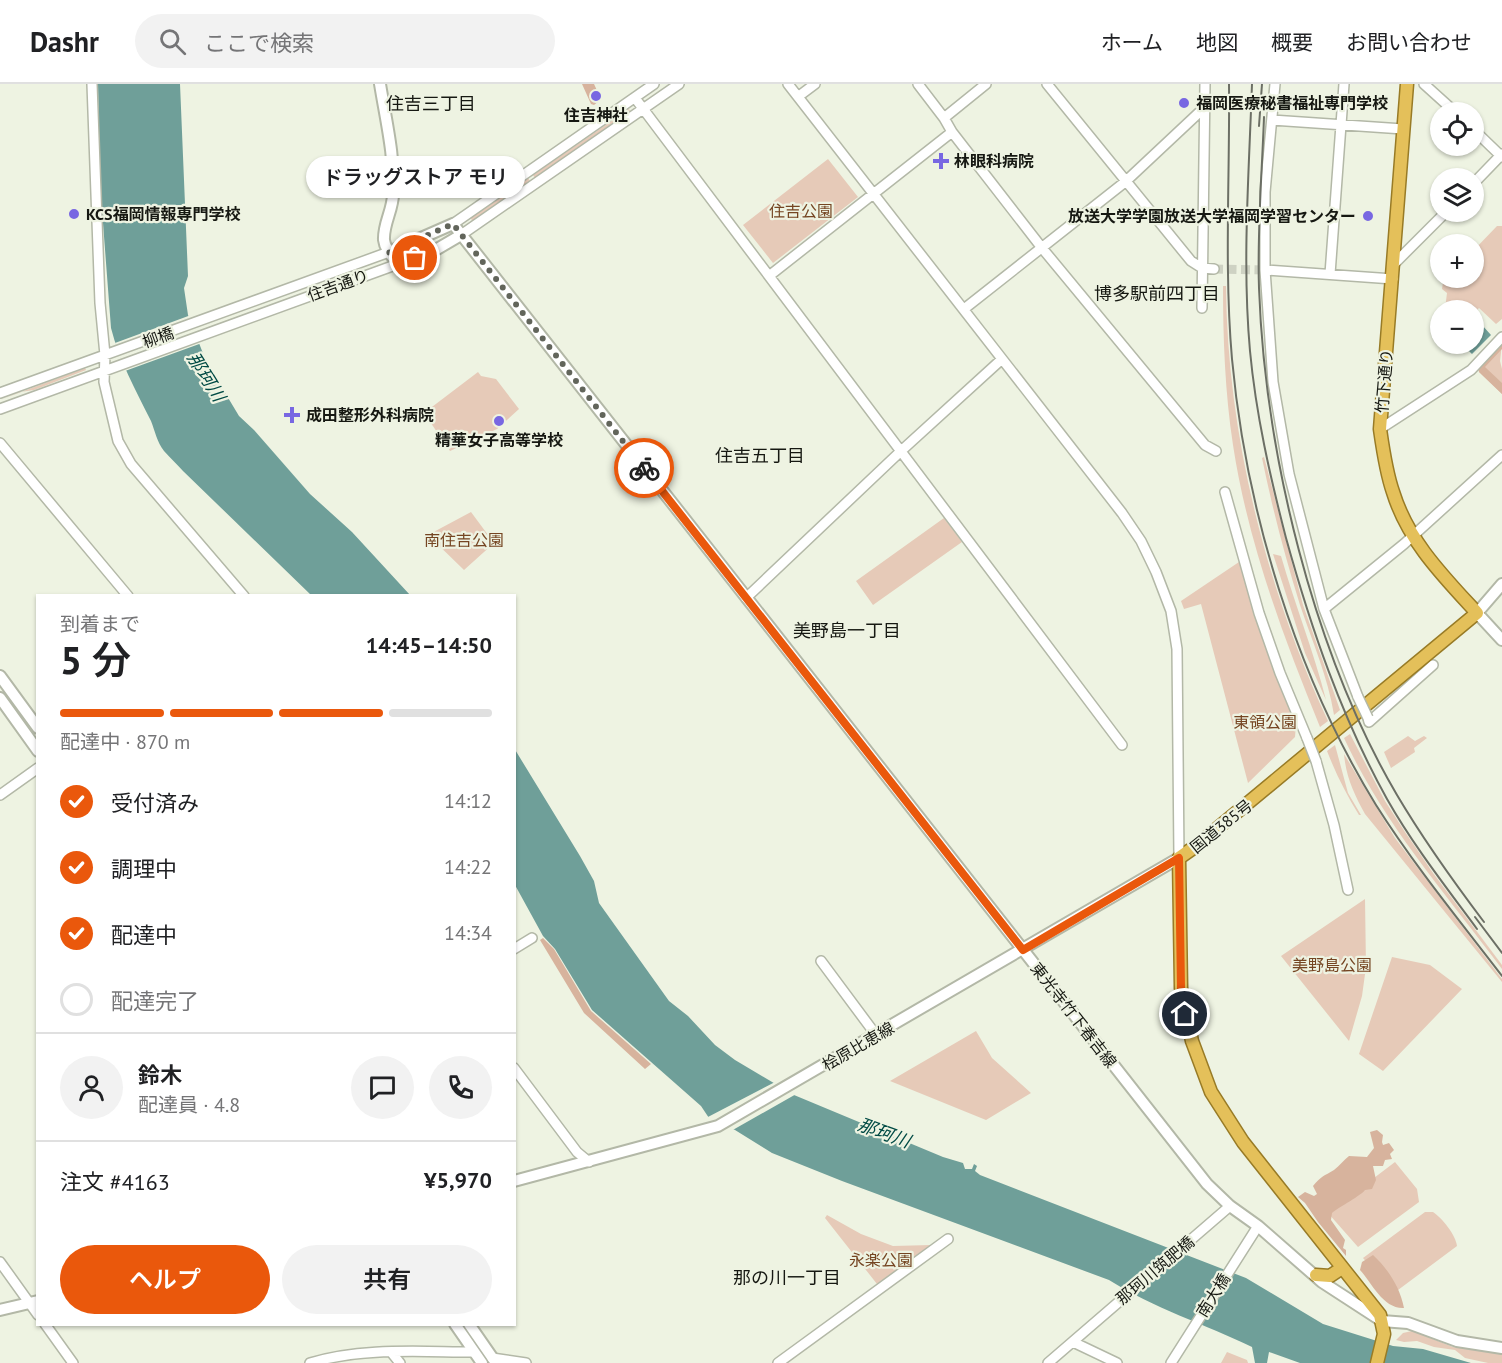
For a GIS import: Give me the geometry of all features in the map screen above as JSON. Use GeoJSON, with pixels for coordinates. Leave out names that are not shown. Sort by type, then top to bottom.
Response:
{"type":"FeatureCollection","features":[{"type":"Feature","properties":{"kind":"highway","name":"竹下通り"},"geometry":{"type":"LineString","coordinates":[[1407,84],[1380,429],[1393,493],[1413,536],[1435,568],[1477,613]]}},
{"type":"Feature","properties":{"kind":"highway","name":"国道385号"},"geometry":{"type":"LineString","coordinates":[[1377,1363],[1384,1334],[1382,1321],[1226,1118],[1211,1092],[1201,1067],[1192,1041],[1181,988],[1179,858],[1375,700],[1477,613]]}},
{"type":"Feature","properties":{"kind":"highway"},"geometry":{"type":"LineString","coordinates":[[1316,1275],[1330,1276],[1342,1268]]}},
{"type":"Feature","properties":{"kind":"main road"},"geometry":{"type":"LineString","coordinates":[[380,84],[394,165],[393,198],[384,234],[389,252],[398,264]]}},
{"type":"Feature","properties":{"kind":"main road","name":"住吉通り"},"geometry":{"type":"LineString","coordinates":[[389,252],[453,224]]}},
{"type":"Feature","properties":{"kind":"main road","name":"東光寺竹下春吉線"},"geometry":{"type":"LineString","coordinates":[[453,224],[1207,1184],[1230,1206],[1258,1226],[1342,1296],[1356,1302],[1382,1321]]}},
{"type":"Feature","properties":{"kind":"main road","name":"住吉通り"},"geometry":{"type":"LineString","coordinates":[[398,264],[432,252],[461,235]]}},
{"type":"Feature","properties":{"kind":"main road"},"geometry":{"type":"LineString","coordinates":[[1477,613],[1502,584]]}},
{"type":"Feature","properties":{"kind":"main road","name":"竹下通り"},"geometry":{"type":"LineString","coordinates":[[1477,613],[1502,640]]}},
{"type":"Feature","properties":{"kind":"main road"},"geometry":{"type":"LineString","coordinates":[[0,676],[36,725]]}},
{"type":"Feature","properties":{"kind":"main road"},"geometry":{"type":"LineString","coordinates":[[0,698],[36,748]]}},
{"type":"Feature","properties":{"kind":"main road","name":"桧原比恵線"},"geometry":{"type":"LineString","coordinates":[[516,1180],[718,1126],[1179,858]]}},
{"type":"Feature","properties":{"kind":"main road"},"geometry":{"type":"LineString","coordinates":[[0,1310],[33,1302]]}},
{"type":"Feature","properties":{"kind":"main road"},"geometry":{"type":"LineString","coordinates":[[1382,1321],[1408,1323],[1457,1341],[1502,1348]]}},
{"type":"Feature","properties":{"kind":"main road"},"geometry":{"type":"LineString","coordinates":[[456,1326],[474,1352],[490,1361]]}},
{"type":"Feature","properties":{"kind":"main road"},"geometry":{"type":"LineString","coordinates":[[470,1326],[490,1361]]}},
{"type":"Feature","properties":{"kind":"street"},"geometry":{"type":"LineString","coordinates":[[92,84],[100,303],[105,355],[104,382],[108,404],[122,451],[131,464],[242,594]]}},
{"type":"Feature","properties":{"kind":"street","name":"住吉通り"},"geometry":{"type":"LineString","coordinates":[[453,224],[654,84]]}},
{"type":"Feature","properties":{"kind":"street","name":"住吉通り"},"geometry":{"type":"LineString","coordinates":[[461,235],[679,84]]}},
{"type":"Feature","properties":{"kind":"street"},"geometry":{"type":"LineString","coordinates":[[788,84],[1122,513],[1141,541],[1171,611],[1177,648],[1179,858]]}},
{"type":"Feature","properties":{"kind":"street"},"geometry":{"type":"LineString","coordinates":[[799,96],[815,84]]}},
{"type":"Feature","properties":{"kind":"street"},"geometry":{"type":"LineString","coordinates":[[918,84],[1041,248],[1205,445],[1216,451]]}},
{"type":"Feature","properties":{"kind":"street"},"geometry":{"type":"LineString","coordinates":[[944,118],[986,84]]}},
{"type":"Feature","properties":{"kind":"street"},"geometry":{"type":"LineString","coordinates":[[1047,84],[1191,261],[1203,268],[1214,269]]}},
{"type":"Feature","properties":{"kind":"street"},"geometry":{"type":"LineString","coordinates":[[1202,308],[1205,84]]}},
{"type":"Feature","properties":{"kind":"street"},"geometry":{"type":"LineString","coordinates":[[1275,84],[1265,192],[1265,270],[1273,382],[1280,433],[1324,609],[1369,722],[1433,665]]}},
{"type":"Feature","properties":{"kind":"street"},"geometry":{"type":"LineString","coordinates":[[1330,274],[1344,84]]}},
{"type":"Feature","properties":{"kind":"street"},"geometry":{"type":"LineString","coordinates":[[1424,84],[1444,102]]}},
{"type":"Feature","properties":{"kind":"street"},"geometry":{"type":"LineString","coordinates":[[635,98],[1122,745]]}},
{"type":"Feature","properties":{"kind":"street"},"geometry":{"type":"LineString","coordinates":[[964,309],[1125,182],[1205,107]]}},
{"type":"Feature","properties":{"kind":"street"},"geometry":{"type":"LineString","coordinates":[[1272,120],[1403,129]]}},
{"type":"Feature","properties":{"kind":"street"},"geometry":{"type":"LineString","coordinates":[[769,276],[952,132]]}},
{"type":"Feature","properties":{"kind":"street"},"geometry":{"type":"LineString","coordinates":[[1484,140],[1501,156],[1484,173]]}},
{"type":"Feature","properties":{"kind":"street"},"geometry":{"type":"LineString","coordinates":[[1394,264],[1436,222]]}},
{"type":"Feature","properties":{"kind":"street","name":"住吉通り"},"geometry":{"type":"LineString","coordinates":[[197,322],[389,252]]}},
{"type":"Feature","properties":{"kind":"street","name":"住吉通り"},"geometry":{"type":"LineString","coordinates":[[201,334],[398,264]]}},
{"type":"Feature","properties":{"kind":"street"},"geometry":{"type":"LineString","coordinates":[[1265,270],[1393,279]]}},
{"type":"Feature","properties":{"kind":"street","name":"柳橋"},"geometry":{"type":"LineString","coordinates":[[105,355],[197,322]]}},
{"type":"Feature","properties":{"kind":"street","name":"柳橋"},"geometry":{"type":"LineString","coordinates":[[105,370],[201,334]]}},
{"type":"Feature","properties":{"kind":"street"},"geometry":{"type":"LineString","coordinates":[[1380,429],[1471,370],[1502,337]]}},
{"type":"Feature","properties":{"kind":"street"},"geometry":{"type":"LineString","coordinates":[[0,393],[105,355]]}},
{"type":"Feature","properties":{"kind":"street"},"geometry":{"type":"LineString","coordinates":[[746,598],[1002,358]]}},
{"type":"Feature","properties":{"kind":"street"},"geometry":{"type":"LineString","coordinates":[[0,409],[105,370]]}},
{"type":"Feature","properties":{"kind":"street"},"geometry":{"type":"LineString","coordinates":[[0,443],[126,594]]}},
{"type":"Feature","properties":{"kind":"street"},"geometry":{"type":"LineString","coordinates":[[1324,609],[1413,536],[1502,455]]}},
{"type":"Feature","properties":{"kind":"street"},"geometry":{"type":"LineString","coordinates":[[1225,492],[1259,613],[1280,673],[1316,761],[1334,825],[1348,890]]}},
{"type":"Feature","properties":{"kind":"street"},"geometry":{"type":"LineString","coordinates":[[0,795],[36,769]]}},
{"type":"Feature","properties":{"kind":"street"},"geometry":{"type":"LineString","coordinates":[[516,948],[532,938]]}},
{"type":"Feature","properties":{"kind":"street"},"geometry":{"type":"LineString","coordinates":[[821,961],[876,1035]]}},
{"type":"Feature","properties":{"kind":"street"},"geometry":{"type":"LineString","coordinates":[[516,1071],[577,1152],[589,1162]]}},
{"type":"Feature","properties":{"kind":"street","name":"那珂川筑肥橋"},"geometry":{"type":"LineString","coordinates":[[1048,1363],[1230,1206]]}},
{"type":"Feature","properties":{"kind":"street","name":"南大橋"},"geometry":{"type":"LineString","coordinates":[[1171,1363],[1258,1226]]}},
{"type":"Feature","properties":{"kind":"street"},"geometry":{"type":"LineString","coordinates":[[778,1363],[948,1239]]}},
{"type":"Feature","properties":{"kind":"street"},"geometry":{"type":"LineString","coordinates":[[0,1262],[33,1302]]}},
{"type":"Feature","properties":{"kind":"street"},"geometry":{"type":"LineString","coordinates":[[46,1326],[73,1363]]}},
{"type":"Feature","properties":{"kind":"street"},"geometry":{"type":"LineString","coordinates":[[1073,1342],[1117,1363]]}},
{"type":"Feature","properties":{"kind":"street"},"geometry":{"type":"LineString","coordinates":[[391,1352],[400,1363]]}},
{"type":"Feature","properties":{"kind":"street"},"geometry":{"type":"LineString","coordinates":[[310,1363],[357,1354],[474,1352]]}},
{"type":"Feature","properties":{"kind":"street"},"geometry":{"type":"LineString","coordinates":[[490,1361],[526,1363]]}},
{"type":"Feature","properties":{"kind":"green space"},"geometry":{"type":"Polygon","coordinates":[[[629,109],[630,111],[535,178],[533,175],[629,109]]]}},
{"type":"Feature","properties":{"kind":"green space","name":"住吉公園"},"geometry":{"type":"Polygon","coordinates":[[[828,159],[858,197],[773,263],[743,225],[828,159]]]}},
{"type":"Feature","properties":{"kind":"green space"},"geometry":{"type":"Polygon","coordinates":[[[528,178],[530,181],[472,221],[471,218],[528,178]]]}},
{"type":"Feature","properties":{"kind":"green space"},"geometry":{"type":"Polygon","coordinates":[[[1497,226],[1502,226],[1502,319],[1496,324],[1484,313],[1484,300],[1446,300],[1447,293],[1442,289],[1484,288],[1484,240],[1497,226]]]}},
{"type":"Feature","properties":{"kind":"green space"},"geometry":{"type":"Polygon","coordinates":[[[1223,286],[1226,286],[1228,341],[1234,397],[1242,453],[1254,509],[1286,618],[1328,721],[1320,727],[1268,589],[1240,482],[1226,385],[1223,286]]]}},
{"type":"Feature","properties":{"kind":"green space"},"geometry":{"type":"Polygon","coordinates":[[[1502,343],[1500,361],[1502,394],[1479,372],[1502,343]]]}},
{"type":"Feature","properties":{"kind":"green space"},"geometry":{"type":"Polygon","coordinates":[[[85,368],[86,370],[34,390],[22,392],[85,368]]]}},
{"type":"Feature","properties":{"kind":"green space"},"geometry":{"type":"Polygon","coordinates":[[[478,372],[481,376],[496,379],[519,409],[497,429],[450,451],[424,413],[478,372]]]}},
{"type":"Feature","properties":{"kind":"green space"},"geometry":{"type":"Polygon","coordinates":[[[1264,457],[1303,605],[1340,710],[1334,715],[1324,673],[1284,550],[1262,458],[1264,457]]]}},
{"type":"Feature","properties":{"kind":"green space","name":"南住吉公園"},"geometry":{"type":"Polygon","coordinates":[[[471,512],[494,543],[464,570],[428,535],[471,512]]]}},
{"type":"Feature","properties":{"kind":"green space"},"geometry":{"type":"Polygon","coordinates":[[[944,518],[962,542],[873,605],[856,581],[944,518]]]}},
{"type":"Feature","properties":{"kind":"green space"},"geometry":{"type":"Polygon","coordinates":[[[1273,554],[1281,556],[1326,700],[1305,653],[1273,554]]]}},
{"type":"Feature","properties":{"kind":"green space","name":"東領公園"},"geometry":{"type":"Polygon","coordinates":[[[1239,562],[1267,645],[1298,720],[1295,737],[1248,783],[1201,604],[1184,609],[1181,601],[1239,562]]]}},
{"type":"Feature","properties":{"kind":"green space"},"geometry":{"type":"Polygon","coordinates":[[[1350,734],[1385,801],[1405,832],[1502,965],[1502,969],[1396,829],[1344,738],[1350,734]]]}},
{"type":"Feature","properties":{"kind":"green space"},"geometry":{"type":"Polygon","coordinates":[[[1408,736],[1415,741],[1424,736],[1427,738],[1414,748],[1415,752],[1391,768],[1384,752],[1408,736]]]}},
{"type":"Feature","properties":{"kind":"green space"},"geometry":{"type":"Polygon","coordinates":[[[1335,745],[1348,793],[1361,815],[1346,792],[1327,751],[1335,745]]]}},
{"type":"Feature","properties":{"kind":"green space"},"geometry":{"type":"Polygon","coordinates":[[[1344,754],[1395,838],[1502,982],[1365,814],[1351,785],[1344,754]]]}},
{"type":"Feature","properties":{"kind":"green space","name":"美野島公園"},"geometry":{"type":"Polygon","coordinates":[[[1365,899],[1366,967],[1362,996],[1349,1041],[1281,956],[1365,899]]]}},
{"type":"Feature","properties":{"kind":"green space"},"geometry":{"type":"Polygon","coordinates":[[[1392,957],[1430,965],[1462,989],[1383,1071],[1359,1054],[1392,957]]]}},
{"type":"Feature","properties":{"kind":"green space"},"geometry":{"type":"Polygon","coordinates":[[[976,1031],[992,1058],[1031,1093],[986,1120],[890,1081],[976,1031]]]}},
{"type":"Feature","properties":{"kind":"green space"},"geometry":{"type":"Polygon","coordinates":[[[1395,1162],[1417,1189],[1419,1202],[1358,1247],[1328,1213],[1395,1162]]]}},
{"type":"Feature","properties":{"kind":"green space"},"geometry":{"type":"Polygon","coordinates":[[[1425,1212],[1433,1212],[1440,1218],[1451,1232],[1457,1246],[1394,1293],[1363,1258],[1425,1212]]]}},
{"type":"Feature","properties":{"kind":"green space","name":"永楽公園"},"geometry":{"type":"Polygon","coordinates":[[[827,1215],[861,1234],[893,1246],[931,1245],[877,1284],[825,1218],[827,1215]]]}},
{"type":"Feature","properties":{"kind":"green space"},"geometry":{"type":"Polygon","coordinates":[[[1412,1331],[1453,1347],[1502,1354],[1502,1363],[1488,1363],[1465,1358],[1455,1350],[1434,1347],[1417,1341],[1396,1340],[1403,1333],[1412,1331]]]}},
{"type":"Feature","properties":{"kind":"green space"},"geometry":{"type":"Polygon","coordinates":[[[1227,1352],[1247,1360],[1248,1363],[1221,1363],[1227,1352]]]}},
{"type":"Feature","properties":{"kind":"shaded area"},"geometry":{"type":"Polygon","coordinates":[[[582,84],[594,84],[600,97],[594,105],[591,104],[582,84]]]}},
{"type":"Feature","properties":{"kind":"shaded area"},"geometry":{"type":"Polygon","coordinates":[[[1502,343],[1502,349],[1485,367],[1502,383],[1502,394],[1479,372],[1478,368],[1502,343]]]}},
{"type":"Feature","properties":{"kind":"shaded area"},"geometry":{"type":"Polygon","coordinates":[[[543,938],[554,949],[591,1011],[651,1064],[645,1069],[584,1013],[540,940],[543,938]]]}},
{"type":"Feature","properties":{"kind":"shaded area"},"geometry":{"type":"Polygon","coordinates":[[[1377,1130],[1383,1135],[1383,1145],[1389,1143],[1394,1150],[1390,1154],[1392,1159],[1385,1160],[1383,1166],[1373,1166],[1376,1180],[1372,1189],[1365,1190],[1332,1213],[1331,1220],[1345,1240],[1343,1248],[1346,1250],[1346,1256],[1298,1197],[1305,1192],[1314,1196],[1317,1194],[1313,1186],[1349,1156],[1367,1157],[1374,1148],[1370,1132],[1377,1130]]]}},
{"type":"Feature","properties":{"kind":"shaded area"},"geometry":{"type":"Polygon","coordinates":[[[1373,1255],[1393,1279],[1404,1308],[1384,1300],[1360,1270],[1362,1262],[1373,1255]]]}},
{"type":"Feature","properties":{"kind":"water","name":"那珂川"},"geometry":{"type":"Polygon","coordinates":[[[98,84],[180,84],[188,276],[184,288],[188,315],[206,361],[239,416],[310,494],[352,532],[409,594],[310,594],[166,454],[123,364],[111,328],[100,184],[98,84]]]}},
{"type":"Feature","properties":{"kind":"water"},"geometry":{"type":"Polygon","coordinates":[[[1484,327],[1491,335],[1484,342],[1484,327]]]}},
{"type":"Feature","properties":{"kind":"water","name":"那珂川"},"geometry":{"type":"Polygon","coordinates":[[[516,751],[594,881],[599,903],[669,1001],[688,1016],[715,1045],[735,1060],[794,1095],[943,1157],[963,1163],[965,1169],[972,1169],[974,1164],[977,1166],[975,1171],[980,1175],[1246,1278],[1323,1324],[1393,1346],[1423,1349],[1471,1363],[1300,1363],[1269,1352],[1267,1363],[1255,1363],[1252,1347],[1161,1307],[1109,1280],[772,1153],[735,1130],[709,1118],[701,1106],[592,1010],[555,949],[543,936],[516,887],[516,751]]]}},
{"type":"Feature","properties":{"kind":"pier"},"geometry":{"type":"Polygon","coordinates":[[[191,315],[202,343],[125,371],[115,343],[191,315]]]}},
{"type":"Feature","properties":{"kind":"pier"},"geometry":{"type":"Polygon","coordinates":[[[777,1081],[798,1093],[731,1131],[706,1118],[777,1081]]]}},
{"type":"Feature","properties":{"kind":"tunnel"},"geometry":{"type":"LineString","coordinates":[[1214,269],[1265,270]]}},
{"type":"Feature","properties":{"kind":"railway"},"geometry":{"type":"LineString","coordinates":[[1229,84],[1228,256],[1232,359],[1249,475],[1279,590],[1299,647],[1347,755],[1376,805],[1421,871],[1502,976]]}},
{"type":"Feature","properties":{"kind":"railway"},"geometry":{"type":"LineString","coordinates":[[1252,84],[1246,251],[1250,351],[1264,445],[1286,538],[1306,605],[1341,704],[1370,768],[1408,833],[1477,929]]}},
{"type":"Feature","properties":{"kind":"railway"},"geometry":{"type":"LineString","coordinates":[[1259,126],[1262,84]]}},
{"type":"Feature","properties":{"kind":"railway"},"geometry":{"type":"LineString","coordinates":[[1264,117],[1259,224],[1259,288],[1263,351],[1271,417],[1283,483],[1299,550],[1318,615],[1341,679],[1367,739],[1417,828],[1484,922]]}},
{"type":"Feature","properties":{"kind":"railway"},"geometry":{"type":"LineString","coordinates":[[1475,917],[1502,953]]}},
{"type":"Feature","properties":{"kind":"way so far"},"geometry":{"type":"LineString","coordinates":[[415,258],[398,264],[389,252],[453,224],[644,468]]}},
{"type":"Feature","properties":{"kind":"place","name":"住吉神社"},"geometry":{"type":"Point","coordinates":[596,96]}},
{"type":"Feature","properties":{"kind":"place","name":"福岡医療秘書福祉専門学校"},"geometry":{"type":"Point","coordinates":[1184,103]}},
{"type":"Feature","properties":{"kind":"place","name":"林眼科病院"},"geometry":{"type":"Point","coordinates":[941,161]}},
{"type":"Feature","properties":{"kind":"place","name":"KCS福岡情報専門学校"},"geometry":{"type":"Point","coordinates":[74,214]}},
{"type":"Feature","properties":{"kind":"place","name":"放送大学学園放送大学福岡学習センター"},"geometry":{"type":"Point","coordinates":[1368,216]}},
{"type":"Feature","properties":{"kind":"place","name":"ドラッグストア モリ"},"geometry":{"type":"Point","coordinates":[415,258]}},
{"type":"Feature","properties":{"kind":"place","name":"成田整形外科病院"},"geometry":{"type":"Point","coordinates":[292,415]}},
{"type":"Feature","properties":{"kind":"place","name":"精華女子高等学校"},"geometry":{"type":"Point","coordinates":[499,421]}},
{"type":"Feature","properties":{"kind":"district","name":"住吉三丁目"},"geometry":{"type":"Point","coordinates":[431,104]}},
{"type":"Feature","properties":{"kind":"district","name":"博多駅前四丁目"},"geometry":{"type":"Point","coordinates":[1157,294]}},
{"type":"Feature","properties":{"kind":"district","name":"住吉五丁目"},"geometry":{"type":"Point","coordinates":[760,456]}},
{"type":"Feature","properties":{"kind":"district","name":"美野島一丁目"},"geometry":{"type":"Point","coordinates":[847,631]}},
{"type":"Feature","properties":{"kind":"district","name":"那の川一丁目"},"geometry":{"type":"Point","coordinates":[787,1278]}},
{"type":"Feature","properties":{"kind":"route"},"geometry":{"type":"LineString","coordinates":[[644,468],[1023,950],[1179,858],[1181,988],[1185,1014]]}}]}
